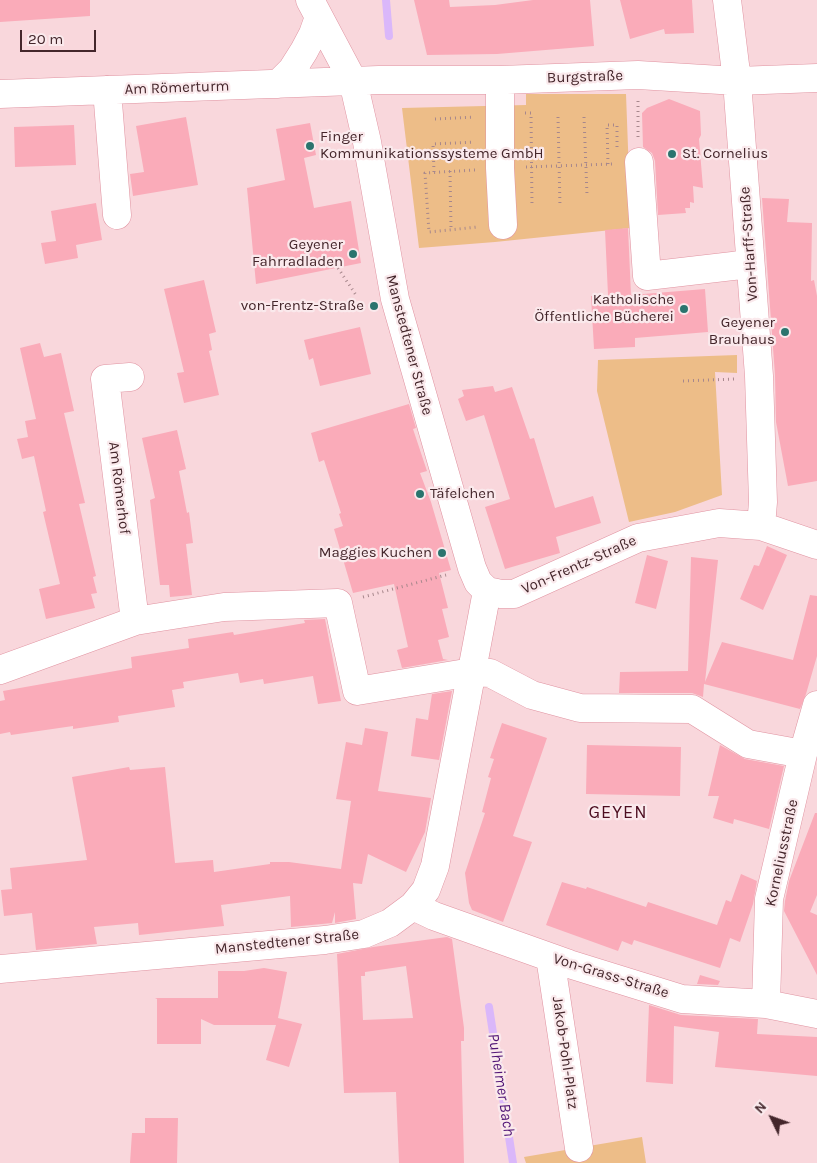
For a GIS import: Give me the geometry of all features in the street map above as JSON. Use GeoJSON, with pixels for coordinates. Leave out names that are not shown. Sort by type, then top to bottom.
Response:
{"type":"FeatureCollection","features":[{"type":"Feature","properties":{"kind":"street","name":"Von-Harff-Straße"},"geometry":{"type":"LineString","coordinates":[[726,0],[737,81],[759,376],[763,502],[761,526]]}},
{"type":"Feature","properties":{"kind":"street","name":"Manstedtener Straße"},"geometry":{"type":"LineString","coordinates":[[0,969],[325,940],[364,934],[390,923],[413,906],[426,890],[435,866],[488,590],[478,582],[472,568],[395,299],[368,148],[353,81],[314,9]]}},
{"type":"Feature","properties":{"kind":"street","name":"Manstedtener Straße"},"geometry":{"type":"LineString","coordinates":[[278,84],[292,70],[314,34],[314,9]]}},
{"type":"Feature","properties":{"kind":"street","name":"Burgstraße"},"geometry":{"type":"LineString","coordinates":[[353,81],[500,80],[638,75],[737,81],[817,78]]}},
{"type":"Feature","properties":{"kind":"street"},"geometry":{"type":"LineString","coordinates":[[500,80],[503,225]]}},
{"type":"Feature","properties":{"kind":"street","name":"Am Römerturm"},"geometry":{"type":"LineString","coordinates":[[0,94],[353,81]]}},
{"type":"Feature","properties":{"kind":"street"},"geometry":{"type":"LineString","coordinates":[[108,90],[117,215]]}},
{"type":"Feature","properties":{"kind":"street"},"geometry":{"type":"LineString","coordinates":[[628,158],[647,276],[750,264]]}},
{"type":"Feature","properties":{"kind":"street","name":"Am Römerhof"},"geometry":{"type":"LineString","coordinates":[[130,377],[105,379],[135,621]]}},
{"type":"Feature","properties":{"kind":"street","name":"Von-Frentz-Straße"},"geometry":{"type":"LineString","coordinates":[[488,590],[501,594],[514,594],[638,538],[719,523],[761,526],[817,545]]}},
{"type":"Feature","properties":{"kind":"street"},"geometry":{"type":"LineString","coordinates":[[0,670],[135,621],[224,607],[338,603],[357,691],[472,672],[490,673],[532,695],[580,708],[692,709],[748,744],[804,754]]}},
{"type":"Feature","properties":{"kind":"street","name":"Korneliusstraße"},"geometry":{"type":"LineString","coordinates":[[766,1004],[769,899],[817,705]]}},
{"type":"Feature","properties":{"kind":"street","name":"Von-Grass-Straße"},"geometry":{"type":"LineString","coordinates":[[413,906],[434,916],[550,957],[682,999],[766,1004],[817,1014]]}},
{"type":"Feature","properties":{"kind":"street","name":"Jakob-Pohl-Platz"},"geometry":{"type":"LineString","coordinates":[[550,957],[579,1148]]}},
{"type":"Feature","properties":{"kind":"path"},"geometry":{"type":"LineString","coordinates":[[628,158],[638,95]]}},
{"type":"Feature","properties":{"kind":"path"},"geometry":{"type":"LineString","coordinates":[[435,119],[500,115]]}},
{"type":"Feature","properties":{"kind":"path"},"geometry":{"type":"LineString","coordinates":[[558,117],[560,207]]}},
{"type":"Feature","properties":{"kind":"path"},"geometry":{"type":"LineString","coordinates":[[584,117],[587,195]]}},
{"type":"Feature","properties":{"kind":"path"},"geometry":{"type":"LineString","coordinates":[[608,164],[607,125],[617,125],[628,158]]}},
{"type":"Feature","properties":{"kind":"path"},"geometry":{"type":"LineString","coordinates":[[434,172],[433,144],[479,142]]}},
{"type":"Feature","properties":{"kind":"path"},"geometry":{"type":"LineString","coordinates":[[450,171],[451,229]]}},
{"type":"Feature","properties":{"kind":"path"},"geometry":{"type":"LineString","coordinates":[[429,232],[503,225]]}},
{"type":"Feature","properties":{"kind":"path"},"geometry":{"type":"LineString","coordinates":[[338,268],[356,295]]}},
{"type":"Feature","properties":{"kind":"path"},"geometry":{"type":"LineString","coordinates":[[683,381],[759,376]]}},
{"type":"Feature","properties":{"kind":"path"},"geometry":{"type":"LineString","coordinates":[[338,603],[472,568]]}},
{"type":"Feature","properties":{"kind":"shaded area"},"geometry":{"type":"Polygon","coordinates":[[[526,94],[626,94],[631,228],[419,248],[402,108],[526,105],[526,94]]]}},
{"type":"Feature","properties":{"kind":"shaded area"},"geometry":{"type":"Polygon","coordinates":[[[737,355],[737,373],[715,372],[722,495],[675,512],[629,522],[597,391],[598,360],[737,355]]]}},
{"type":"Feature","properties":{"kind":"shaded area"},"geometry":{"type":"Polygon","coordinates":[[[642,1137],[646,1163],[526,1163],[524,1157],[642,1137]]]}},
{"type":"Feature","properties":{"kind":"building"},"geometry":{"type":"Polygon","coordinates":[[[0,0],[90,0],[90,16],[0,22],[0,0]]]}},
{"type":"Feature","properties":{"kind":"building"},"geometry":{"type":"Polygon","coordinates":[[[414,0],[449,0],[450,7],[495,5],[533,0],[590,0],[594,46],[497,54],[427,55],[414,0]]]}},
{"type":"Feature","properties":{"kind":"building"},"geometry":{"type":"Polygon","coordinates":[[[620,0],[692,0],[694,33],[665,34],[664,29],[630,39],[620,0]]]}},
{"type":"Feature","properties":{"kind":"building","name":"St. Cornelius"},"geometry":{"type":"Polygon","coordinates":[[[669,99],[700,111],[701,135],[699,139],[703,188],[693,186],[694,203],[690,202],[690,208],[685,208],[686,213],[658,215],[655,161],[652,153],[643,147],[642,113],[647,108],[669,99]]]}},
{"type":"Feature","properties":{"kind":"building"},"geometry":{"type":"Polygon","coordinates":[[[186,117],[198,185],[133,196],[130,174],[144,172],[136,126],[186,117]]]}},
{"type":"Feature","properties":{"kind":"building"},"geometry":{"type":"Polygon","coordinates":[[[310,123],[316,155],[304,158],[314,208],[351,201],[361,263],[256,284],[247,188],[285,180],[276,129],[310,123]]]}},
{"type":"Feature","properties":{"kind":"building"},"geometry":{"type":"Polygon","coordinates":[[[74,125],[76,165],[15,167],[14,127],[74,125]]]}},
{"type":"Feature","properties":{"kind":"building"},"geometry":{"type":"Polygon","coordinates":[[[762,198],[789,199],[787,222],[812,223],[811,281],[814,280],[817,296],[817,481],[788,486],[776,422],[775,375],[762,198]]]}},
{"type":"Feature","properties":{"kind":"building"},"geometry":{"type":"Polygon","coordinates":[[[96,203],[102,240],[76,245],[78,258],[45,264],[41,243],[56,241],[51,211],[96,203]]]}},
{"type":"Feature","properties":{"kind":"building"},"geometry":{"type":"Polygon","coordinates":[[[628,228],[631,295],[705,289],[708,332],[635,338],[635,347],[594,349],[591,296],[608,295],[605,230],[628,228]]]}},
{"type":"Feature","properties":{"kind":"building"},"geometry":{"type":"Polygon","coordinates":[[[204,280],[216,332],[209,334],[212,350],[209,351],[219,395],[184,403],[177,373],[184,372],[164,289],[204,280]]]}},
{"type":"Feature","properties":{"kind":"building"},"geometry":{"type":"Polygon","coordinates":[[[360,327],[371,374],[320,386],[313,358],[309,360],[304,340],[360,327]]]}},
{"type":"Feature","properties":{"kind":"building"},"geometry":{"type":"Polygon","coordinates":[[[40,343],[44,357],[61,353],[74,411],[64,413],[85,503],[79,504],[96,576],[93,577],[97,593],[91,594],[95,608],[46,619],[39,589],[60,584],[43,512],[46,511],[34,456],[22,459],[17,439],[28,437],[25,421],[36,419],[20,348],[40,343]]]}},
{"type":"Feature","properties":{"kind":"building"},"geometry":{"type":"Polygon","coordinates":[[[493,386],[495,392],[512,387],[530,439],[534,438],[555,508],[593,496],[601,523],[556,537],[560,553],[505,569],[485,507],[510,499],[484,415],[466,421],[458,399],[464,396],[462,390],[493,386]]]}},
{"type":"Feature","properties":{"kind":"building"},"geometry":{"type":"Polygon","coordinates":[[[409,404],[416,428],[413,429],[427,471],[420,473],[431,502],[451,570],[439,573],[448,608],[442,609],[449,637],[438,640],[443,659],[448,660],[402,668],[397,650],[408,647],[394,584],[353,593],[334,529],[343,526],[339,514],[341,513],[324,460],[319,462],[311,433],[409,404]]]}},
{"type":"Feature","properties":{"kind":"building"},"geometry":{"type":"Polygon","coordinates":[[[177,430],[186,469],[179,471],[187,513],[189,512],[193,543],[186,544],[192,595],[170,597],[169,585],[160,585],[150,500],[155,498],[142,438],[177,430]]]}},
{"type":"Feature","properties":{"kind":"building"},"geometry":{"type":"Polygon","coordinates":[[[767,546],[787,555],[763,610],[740,599],[754,565],[759,566],[767,546]]]}},
{"type":"Feature","properties":{"kind":"building"},"geometry":{"type":"Polygon","coordinates":[[[647,555],[668,561],[656,609],[635,603],[647,555]]]}},
{"type":"Feature","properties":{"kind":"building"},"geometry":{"type":"Polygon","coordinates":[[[691,557],[718,560],[705,682],[722,642],[793,660],[810,595],[817,596],[817,656],[800,709],[704,684],[703,697],[692,693],[619,693],[620,672],[688,671],[691,557]]]}},
{"type":"Feature","properties":{"kind":"building"},"geometry":{"type":"Polygon","coordinates":[[[325,619],[341,701],[318,704],[313,676],[264,684],[263,679],[240,683],[238,673],[183,682],[184,688],[172,690],[175,707],[118,716],[119,722],[73,729],[73,726],[11,735],[10,732],[0,734],[0,701],[5,700],[3,691],[132,668],[131,657],[189,648],[188,639],[233,632],[234,635],[305,623],[304,620],[325,619]]]}},
{"type":"Feature","properties":{"kind":"building"},"geometry":{"type":"Polygon","coordinates":[[[452,691],[439,760],[411,756],[416,718],[428,720],[432,694],[452,691]]]}},
{"type":"Feature","properties":{"kind":"building"},"geometry":{"type":"Polygon","coordinates":[[[502,723],[547,738],[513,836],[532,842],[503,922],[472,910],[469,903],[465,873],[485,813],[482,812],[491,778],[488,777],[494,759],[490,758],[502,723]]]}},
{"type":"Feature","properties":{"kind":"building"},"geometry":{"type":"Polygon","coordinates":[[[365,728],[388,732],[378,791],[431,798],[425,832],[406,872],[368,854],[362,884],[353,883],[356,919],[335,923],[335,912],[332,923],[291,927],[290,896],[221,905],[224,926],[139,935],[138,923],[94,927],[97,944],[36,950],[32,913],[4,916],[1,890],[12,889],[10,868],[87,860],[72,777],[129,767],[130,770],[165,767],[175,863],[213,860],[214,872],[270,864],[270,862],[289,862],[341,869],[351,801],[336,799],[346,742],[362,745],[365,728]]]}},
{"type":"Feature","properties":{"kind":"building"},"geometry":{"type":"Polygon","coordinates":[[[587,745],[681,747],[680,796],[586,794],[587,745]]]}},
{"type":"Feature","properties":{"kind":"building"},"geometry":{"type":"Polygon","coordinates":[[[720,745],[745,759],[784,766],[769,829],[734,819],[733,824],[713,818],[719,796],[708,796],[720,745]]]}},
{"type":"Feature","properties":{"kind":"building"},"geometry":{"type":"Polygon","coordinates":[[[815,813],[817,813],[817,895],[810,912],[817,915],[817,975],[784,911],[789,881],[815,813]]]}},
{"type":"Feature","properties":{"kind":"building"},"geometry":{"type":"Polygon","coordinates":[[[741,874],[757,881],[753,904],[740,942],[730,938],[720,968],[634,940],[632,945],[622,941],[618,951],[546,925],[562,882],[586,889],[587,887],[646,907],[648,902],[717,925],[726,900],[731,902],[741,874]]]}},
{"type":"Feature","properties":{"kind":"building"},"geometry":{"type":"Polygon","coordinates":[[[447,937],[452,939],[464,1028],[464,1041],[461,1041],[464,1163],[399,1163],[396,1092],[344,1093],[337,954],[447,937]],[[406,966],[365,972],[365,976],[361,976],[363,1020],[413,1018],[406,966]]]}},
{"type":"Feature","properties":{"kind":"building"},"geometry":{"type":"Polygon","coordinates":[[[264,968],[287,972],[278,1018],[302,1024],[289,1067],[266,1060],[276,1025],[214,1025],[201,1019],[201,1044],[157,1044],[157,999],[155,998],[218,998],[218,971],[244,971],[264,968]]]}},
{"type":"Feature","properties":{"kind":"building"},"geometry":{"type":"Polygon","coordinates":[[[700,975],[720,981],[718,985],[697,984],[700,975]]]}},
{"type":"Feature","properties":{"kind":"building"},"geometry":{"type":"Polygon","coordinates":[[[649,1005],[681,1015],[758,1019],[757,1034],[817,1037],[817,1076],[715,1067],[719,1032],[674,1026],[673,1084],[646,1082],[649,1005]]]}},
{"type":"Feature","properties":{"kind":"building"},"geometry":{"type":"Polygon","coordinates":[[[145,1118],[178,1118],[177,1163],[130,1163],[132,1133],[145,1133],[145,1118]]]}},
{"type":"Feature","properties":{"kind":"waterway","name":"Pulheimer Bach"},"geometry":{"type":"LineString","coordinates":[[386,0],[389,36]]}},
{"type":"Feature","properties":{"kind":"waterway","name":"Pulheimer Bach"},"geometry":{"type":"LineString","coordinates":[[489,1007],[513,1163]]}},
{"type":"Feature","properties":{"kind":"place","name":"Finger Kommunikationssysteme GmbH"},"geometry":{"type":"Point","coordinates":[310,146]}},
{"type":"Feature","properties":{"kind":"place","name":"St. Cornelius"},"geometry":{"type":"Point","coordinates":[672,154]}},
{"type":"Feature","properties":{"kind":"place","name":"Geyener Fahrradladen"},"geometry":{"type":"Point","coordinates":[353,254]}},
{"type":"Feature","properties":{"kind":"place","name":"von-Frentz-Straße"},"geometry":{"type":"Point","coordinates":[374,306]}},
{"type":"Feature","properties":{"kind":"place","name":"Katholische Öffentliche Bücherei"},"geometry":{"type":"Point","coordinates":[684,309]}},
{"type":"Feature","properties":{"kind":"place","name":"Geyener Brauhaus"},"geometry":{"type":"Point","coordinates":[785,332]}},
{"type":"Feature","properties":{"kind":"place","name":"Täfelchen"},"geometry":{"type":"Point","coordinates":[420,494]}},
{"type":"Feature","properties":{"kind":"place","name":"Maggies Kuchen"},"geometry":{"type":"Point","coordinates":[442,553]}},
{"type":"Feature","properties":{"kind":"district","name":"GEYEN"},"geometry":{"type":"Point","coordinates":[618,813]}}]}
